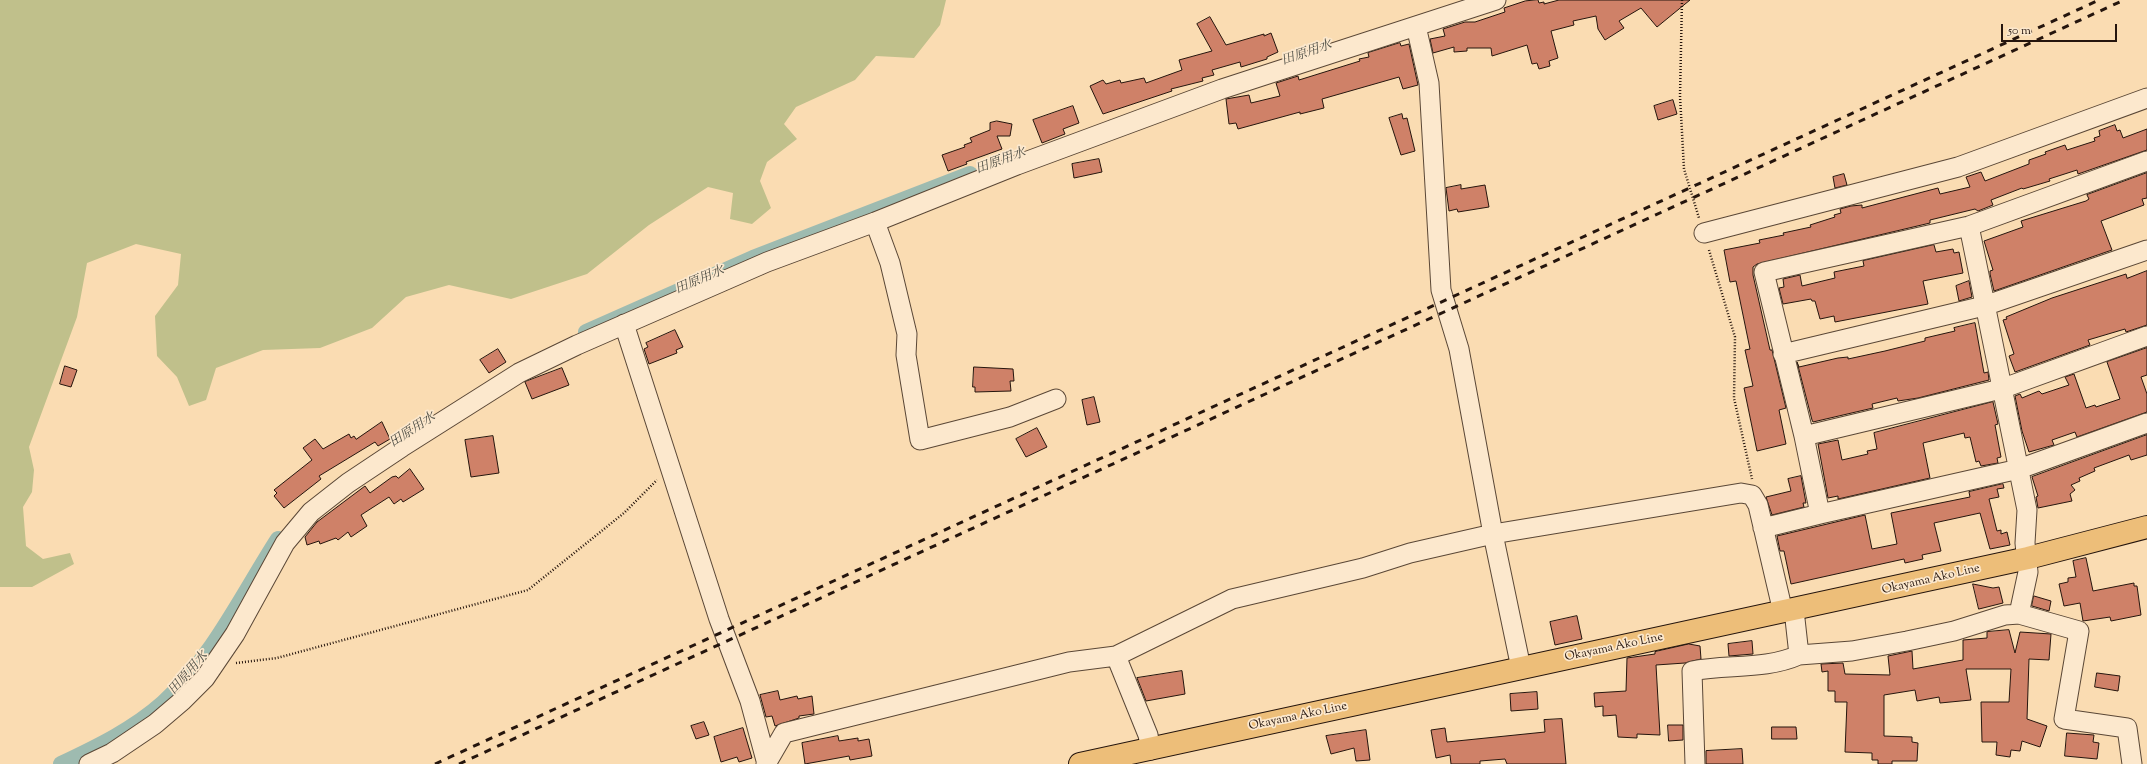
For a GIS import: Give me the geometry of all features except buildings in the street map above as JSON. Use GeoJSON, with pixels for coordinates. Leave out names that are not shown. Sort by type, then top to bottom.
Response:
{"type":"FeatureCollection","features":[{"type":"Feature","properties":{"kind":"main road","name":"Okayama Ako Line"},"geometry":{"type":"LineString","coordinates":[[1080,764],[1151,750],[2028,558],[2147,527]]}},
{"type":"Feature","properties":{"kind":"street"},"geometry":{"type":"LineString","coordinates":[[89,764],[112,753],[155,724],[182,702],[220,657],[285,543],[311,512],[354,479],[519,373],[624,324],[767,262],[875,222],[1017,165],[1222,89],[1496,0]]}},
{"type":"Feature","properties":{"kind":"street"},"geometry":{"type":"LineString","coordinates":[[1416,26],[1429,83],[1441,290],[1459,349],[1493,534],[1521,668]]}},
{"type":"Feature","properties":{"kind":"street"},"geometry":{"type":"LineString","coordinates":[[1704,233],[1958,167],[2147,98]]}},
{"type":"Feature","properties":{"kind":"street"},"geometry":{"type":"LineString","coordinates":[[1820,514],[1804,436],[1764,272],[1969,226],[2147,161]]}},
{"type":"Feature","properties":{"kind":"street"},"geometry":{"type":"LineString","coordinates":[[875,222],[890,263],[907,334],[906,355],[920,440],[1010,417],[1056,399]]}},
{"type":"Feature","properties":{"kind":"street"},"geometry":{"type":"LineString","coordinates":[[1969,226],[1984,306],[2027,510],[2025,542],[2028,558],[2028,572],[2019,614]]}},
{"type":"Feature","properties":{"kind":"street"},"geometry":{"type":"LineString","coordinates":[[1783,354],[1984,306],[2147,250]]}},
{"type":"Feature","properties":{"kind":"street"},"geometry":{"type":"LineString","coordinates":[[624,324],[719,619],[750,701],[767,764]]}},
{"type":"Feature","properties":{"kind":"street"},"geometry":{"type":"LineString","coordinates":[[1804,436],[2001,389],[2147,336]]}},
{"type":"Feature","properties":{"kind":"street"},"geometry":{"type":"LineString","coordinates":[[1763,528],[2019,468],[2147,423]]}},
{"type":"Feature","properties":{"kind":"street"},"geometry":{"type":"LineString","coordinates":[[767,764],[784,732],[1069,662],[1116,656],[1232,599],[1493,534],[1741,493],[1752,495],[1758,505],[1763,528],[1800,655]]}},
{"type":"Feature","properties":{"kind":"street"},"geometry":{"type":"LineString","coordinates":[[1695,764],[1692,671],[1710,667],[1766,665],[1784,662],[1800,655],[1852,650],[1907,641],[1954,631],[2005,615],[2019,614],[2079,631],[2064,719],[2127,728],[2132,764]]}},
{"type":"Feature","properties":{"kind":"street"},"geometry":{"type":"LineString","coordinates":[[1116,656],[1148,734],[1151,750]]}},
{"type":"Feature","properties":{"kind":"path"},"geometry":{"type":"LineString","coordinates":[[1682,0],[1680,96],[1684,169],[1735,337],[1734,398],[1754,484],[1752,495]]}},
{"type":"Feature","properties":{"kind":"path"},"geometry":{"type":"LineString","coordinates":[[220,657],[229,664],[277,658],[528,590],[624,513],[658,479],[671,473]]}},
{"type":"Feature","properties":{"kind":"green space"},"geometry":{"type":"Polygon","coordinates":[[[0,0],[946,0],[940,25],[914,58],[876,56],[855,80],[796,107],[784,124],[797,139],[767,162],[760,181],[771,208],[752,224],[730,219],[733,193],[708,187],[649,225],[587,274],[511,299],[449,285],[406,297],[372,328],[320,348],[263,350],[216,368],[206,400],[189,406],[177,377],[157,356],[155,316],[178,285],[181,254],[136,244],[87,263],[77,317],[29,447],[34,470],[32,492],[23,507],[26,546],[43,559],[70,553],[74,564],[32,587],[0,587],[0,0]]]}},
{"type":"Feature","properties":{"kind":"waterway","name":"田原用水"},"geometry":{"type":"LineString","coordinates":[[586,332],[753,258],[970,174]]}},
{"type":"Feature","properties":{"kind":"waterway","name":"田原用水"},"geometry":{"type":"LineString","coordinates":[[61,764],[101,744],[140,721],[163,703],[181,685],[197,666],[226,625],[278,539]]}},
{"type":"Feature","properties":{"kind":"railway"},"geometry":{"type":"LineString","coordinates":[[435,764],[2099,0]]}},
{"type":"Feature","properties":{"kind":"railway"},"geometry":{"type":"LineString","coordinates":[[459,764],[2124,0]]}}]}
